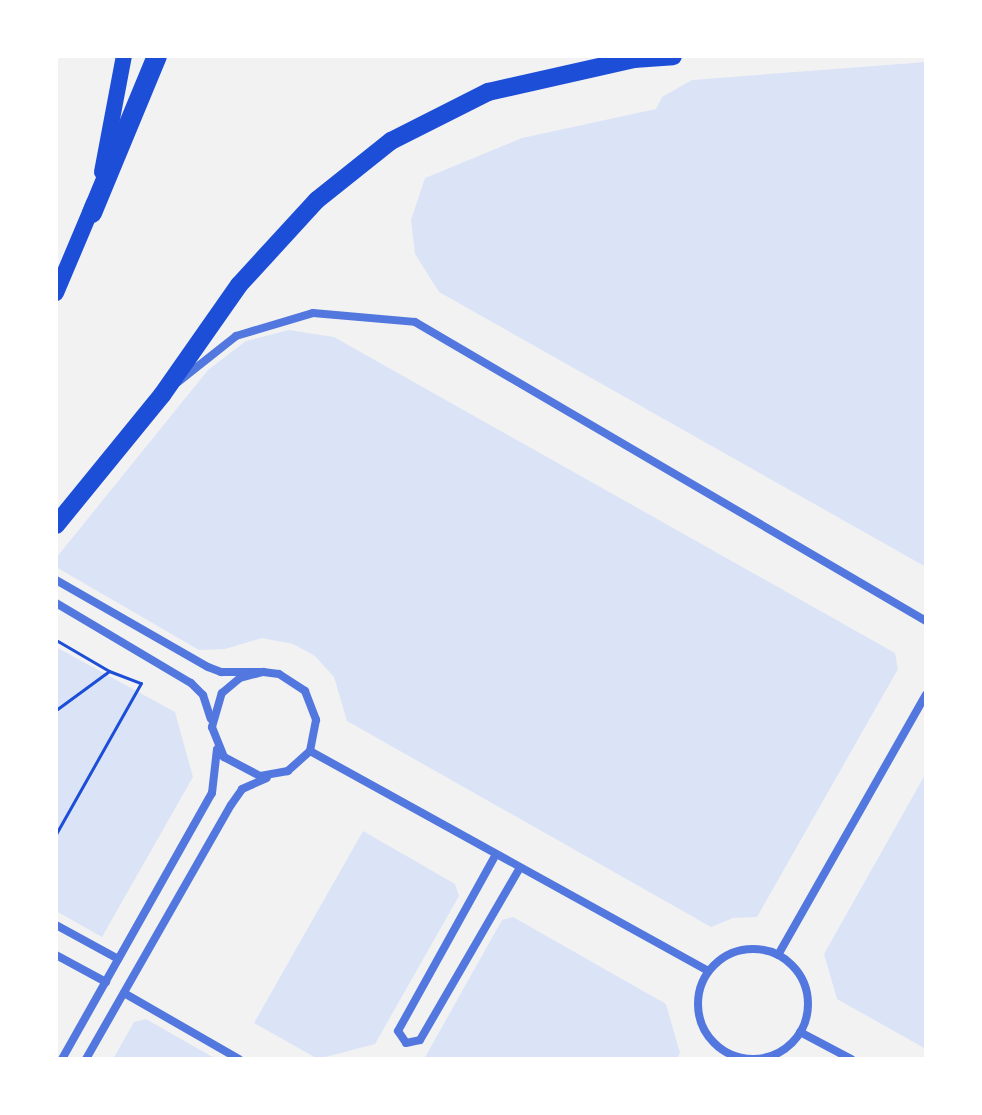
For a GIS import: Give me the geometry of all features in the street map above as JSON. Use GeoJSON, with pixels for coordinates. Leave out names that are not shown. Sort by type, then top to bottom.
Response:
{"type":"FeatureCollection","features":[{"type":"Feature","properties":{"kind":"highway"},"geometry":{"type":"LineString","coordinates":[[92,213],[157,56]]}},
{"type":"Feature","properties":{"kind":"main road"},"geometry":{"type":"LineString","coordinates":[[56,293],[92,213],[124,56]]}},
{"type":"Feature","properties":{"kind":"main road"},"geometry":{"type":"LineString","coordinates":[[56,525],[162,395],[239,285],[317,200],[391,141],[488,92],[634,59],[673,56]]}},
{"type":"Feature","properties":{"kind":"street"},"geometry":{"type":"LineString","coordinates":[[162,395],[236,336],[313,313],[415,322],[926,621]]}},
{"type":"Feature","properties":{"kind":"street"},"geometry":{"type":"LineString","coordinates":[[56,580],[221,672],[263,672],[286,677],[305,691],[316,720],[310,751],[288,771],[242,789],[231,805],[86,1059]]}},
{"type":"Feature","properties":{"kind":"street"},"geometry":{"type":"LineString","coordinates":[[56,603],[191,683],[203,695],[216,745],[212,793],[62,1059]]}},
{"type":"Feature","properties":{"kind":"street"},"geometry":{"type":"LineString","coordinates":[[212,727],[222,693],[240,678],[263,672]]}},
{"type":"Feature","properties":{"kind":"street"},"geometry":{"type":"LineString","coordinates":[[778,955],[926,695]]}},
{"type":"Feature","properties":{"kind":"street"},"geometry":{"type":"LineString","coordinates":[[216,745],[234,767],[274,776]]}},
{"type":"Feature","properties":{"kind":"street"},"geometry":{"type":"LineString","coordinates":[[310,751],[708,971]]}},
{"type":"Feature","properties":{"kind":"street"},"geometry":{"type":"LineString","coordinates":[[495,856],[398,1031],[406,1043],[420,1040],[519,869]]}},
{"type":"Feature","properties":{"kind":"street"},"geometry":{"type":"LineString","coordinates":[[56,925],[118,959]]}},
{"type":"Feature","properties":{"kind":"street"},"geometry":{"type":"LineString","coordinates":[[740,950],[778,955],[804,982],[808,1007],[800,1032],[772,1056],[747,1059],[721,1055],[700,1021],[698,995],[708,971],[740,950]]}},
{"type":"Feature","properties":{"kind":"street"},"geometry":{"type":"LineString","coordinates":[[56,955],[106,982]]}},
{"type":"Feature","properties":{"kind":"street"},"geometry":{"type":"LineString","coordinates":[[124,993],[239,1059]]}},
{"type":"Feature","properties":{"kind":"street"},"geometry":{"type":"LineString","coordinates":[[800,1032],[851,1059]]}},
{"type":"Feature","properties":{"kind":"path"},"geometry":{"type":"LineString","coordinates":[[56,640],[109,671],[141,683],[56,834]]}},
{"type":"Feature","properties":{"kind":"path"},"geometry":{"type":"LineString","coordinates":[[56,710],[109,671]]}},
{"type":"Feature","properties":{"kind":"shaded area"},"geometry":{"type":"Polygon","coordinates":[[[926,62],[926,567],[439,292],[415,254],[411,220],[425,178],[522,138],[656,109],[662,97],[692,80],[926,62]]]}},
{"type":"Feature","properties":{"kind":"shaded area"},"geometry":{"type":"Polygon","coordinates":[[[289,330],[334,337],[895,653],[898,669],[757,917],[733,918],[711,927],[347,721],[334,677],[315,656],[293,644],[262,638],[225,649],[199,650],[56,567],[56,558],[208,370],[246,341],[289,330]]]}},
{"type":"Feature","properties":{"kind":"shaded area"},"geometry":{"type":"Polygon","coordinates":[[[56,647],[175,712],[193,777],[102,937],[56,911],[56,647]]]}},
{"type":"Feature","properties":{"kind":"shaded area"},"geometry":{"type":"Polygon","coordinates":[[[926,773],[926,1049],[837,999],[824,954],[926,773]]]}},
{"type":"Feature","properties":{"kind":"shaded area"},"geometry":{"type":"Polygon","coordinates":[[[363,831],[455,884],[459,896],[375,1044],[318,1059],[254,1023],[363,831]]]}},
{"type":"Feature","properties":{"kind":"shaded area"},"geometry":{"type":"Polygon","coordinates":[[[513,917],[666,1004],[680,1053],[677,1059],[424,1059],[502,920],[513,917]]]}},
{"type":"Feature","properties":{"kind":"shaded area"},"geometry":{"type":"Polygon","coordinates":[[[146,1019],[216,1059],[113,1059],[134,1022],[146,1019]]]}}]}
